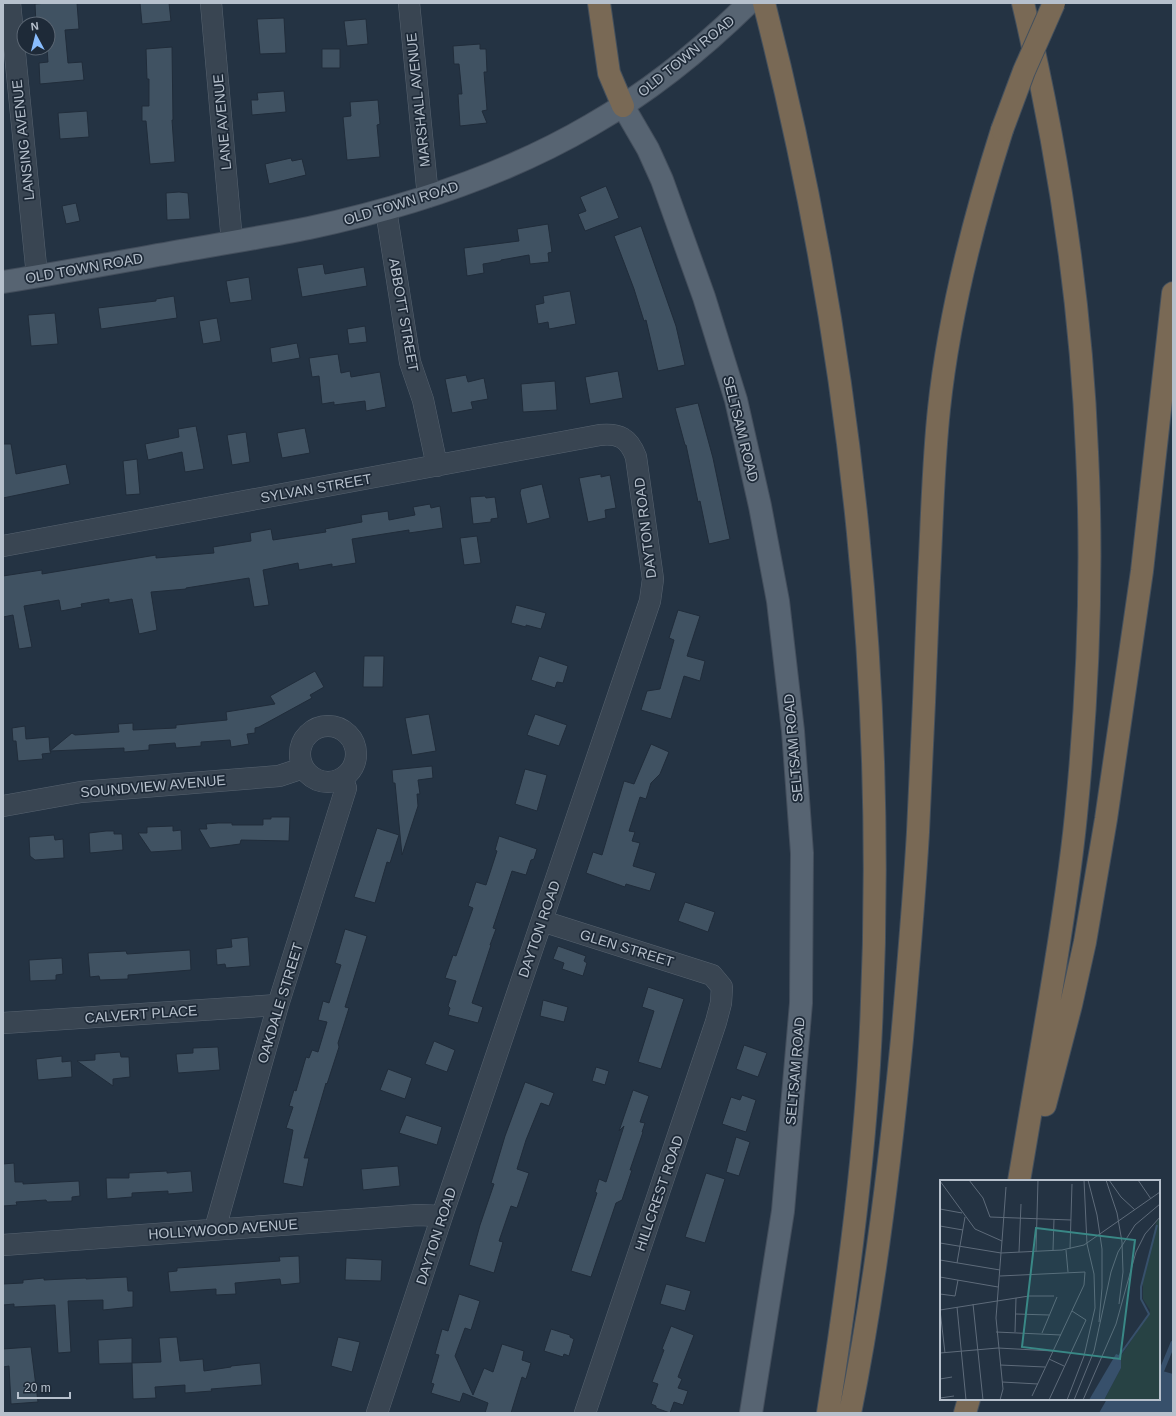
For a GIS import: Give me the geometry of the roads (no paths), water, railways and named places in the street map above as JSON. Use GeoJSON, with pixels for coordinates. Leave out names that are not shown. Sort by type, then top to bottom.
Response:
{"type":"FeatureCollection","features":[{"type":"Feature","properties":{"kind":"highway"},"geometry":{"type":"LineString","coordinates":[[599,3],[609,73],[623,106]]}},
{"type":"Feature","properties":{"kind":"highway"},"geometry":{"type":"LineString","coordinates":[[764,3],[786,91],[810,204],[838,373],[860,553],[872,728],[875,893],[869,1067],[853,1239],[828,1413]]}},
{"type":"Feature","properties":{"kind":"highway"},"geometry":{"type":"LineString","coordinates":[[1019,1180],[1071,863],[1086,693],[1090,569],[1087,443],[1082,371],[1072,276],[1056,158],[1045,100],[1023,3]]}},
{"type":"Feature","properties":{"kind":"highway"},"geometry":{"type":"LineString","coordinates":[[850,1413],[861,1359],[886,1183],[910,952],[918,820],[934,472],[939,409],[948,346],[960,283],[975,222],[1002,130],[1027,64],[1054,3]]}},
{"type":"Feature","properties":{"kind":"highway"},"geometry":{"type":"LineString","coordinates":[[1023,1180],[1071,1005],[1105,827],[1142,571],[1173,294]]}},
{"type":"Feature","properties":{"kind":"highway"},"geometry":{"type":"LineString","coordinates":[[965,1413],[969,1400]]}},
{"type":"Feature","properties":{"kind":"main road","name":"OLD TOWN ROAD"},"geometry":{"type":"LineString","coordinates":[[3,282],[306,229],[386,210],[428,197],[476,179],[541,151],[590,126],[623,106],[660,80],[730,22],[749,3]]}},
{"type":"Feature","properties":{"kind":"main road","name":"SELTSAM ROAD"},"geometry":{"type":"LineString","coordinates":[[623,106],[648,149],[662,180],[704,297],[736,400],[760,506],[778,601],[793,731],[802,853],[801,1003],[783,1211],[751,1413]]}},
{"type":"Feature","properties":{"kind":"street","name":"LANSING AVENUE"},"geometry":{"type":"LineString","coordinates":[[10,3],[37,276]]}},
{"type":"Feature","properties":{"kind":"street","name":"LANE AVENUE"},"geometry":{"type":"LineString","coordinates":[[211,3],[232,242]]}},
{"type":"Feature","properties":{"kind":"street","name":"MARSHALL AVENUE"},"geometry":{"type":"LineString","coordinates":[[409,3],[428,197]]}},
{"type":"Feature","properties":{"kind":"street","name":"ABBOTT STREET"},"geometry":{"type":"LineString","coordinates":[[386,210],[410,362],[423,400],[437,466]]}},
{"type":"Feature","properties":{"kind":"street","name":"SYLVAN STREET"},"geometry":{"type":"LineString","coordinates":[[3,546],[600,435],[609,434],[619,436],[628,441]]}},
{"type":"Feature","properties":{"kind":"street","name":"DAYTON ROAD"},"geometry":{"type":"LineString","coordinates":[[377,1413],[650,601],[653,579],[636,457],[634,449],[628,441]]}},
{"type":"Feature","properties":{"kind":"street"},"geometry":{"type":"LineString","coordinates":[[333,726],[342,729],[349,734],[354,742],[356,758],[348,774],[342,779],[333,782],[316,780],[308,775],[303,768],[299,759],[299,750],[302,741],[307,734],[315,728],[333,726]]}},
{"type":"Feature","properties":{"kind":"street","name":"SOUNDVIEW AVENUE"},"geometry":{"type":"LineString","coordinates":[[3,806],[81,792],[279,776],[303,768]]}},
{"type":"Feature","properties":{"kind":"street","name":"OAKDALE STREET"},"geometry":{"type":"LineString","coordinates":[[215,1229],[278,1004],[346,788],[342,779]]}},
{"type":"Feature","properties":{"kind":"street","name":"GLEN STREET"},"geometry":{"type":"LineString","coordinates":[[542,921],[712,975]]}},
{"type":"Feature","properties":{"kind":"street","name":"HILLCREST ROAD"},"geometry":{"type":"LineString","coordinates":[[585,1413],[716,1022],[721,1003],[722,987],[712,975]]}},
{"type":"Feature","properties":{"kind":"street","name":"CALVERT PLACE"},"geometry":{"type":"LineString","coordinates":[[3,1023],[278,1004]]}},
{"type":"Feature","properties":{"kind":"street","name":"HOLLYWOOD AVENUE"},"geometry":{"type":"LineString","coordinates":[[3,1245],[418,1215],[442,1216]]}},
{"type":"Feature","properties":{"kind":"water"},"geometry":{"type":"Polygon","coordinates":[[[1160,1370],[1173,1374],[1173,1413],[1099,1413],[1106,1400],[1160,1400],[1160,1370]]]}},
{"type":"Feature","properties":{"kind":"waterway"},"geometry":{"type":"LineString","coordinates":[[1160,1375],[1173,1343]]}}]}
